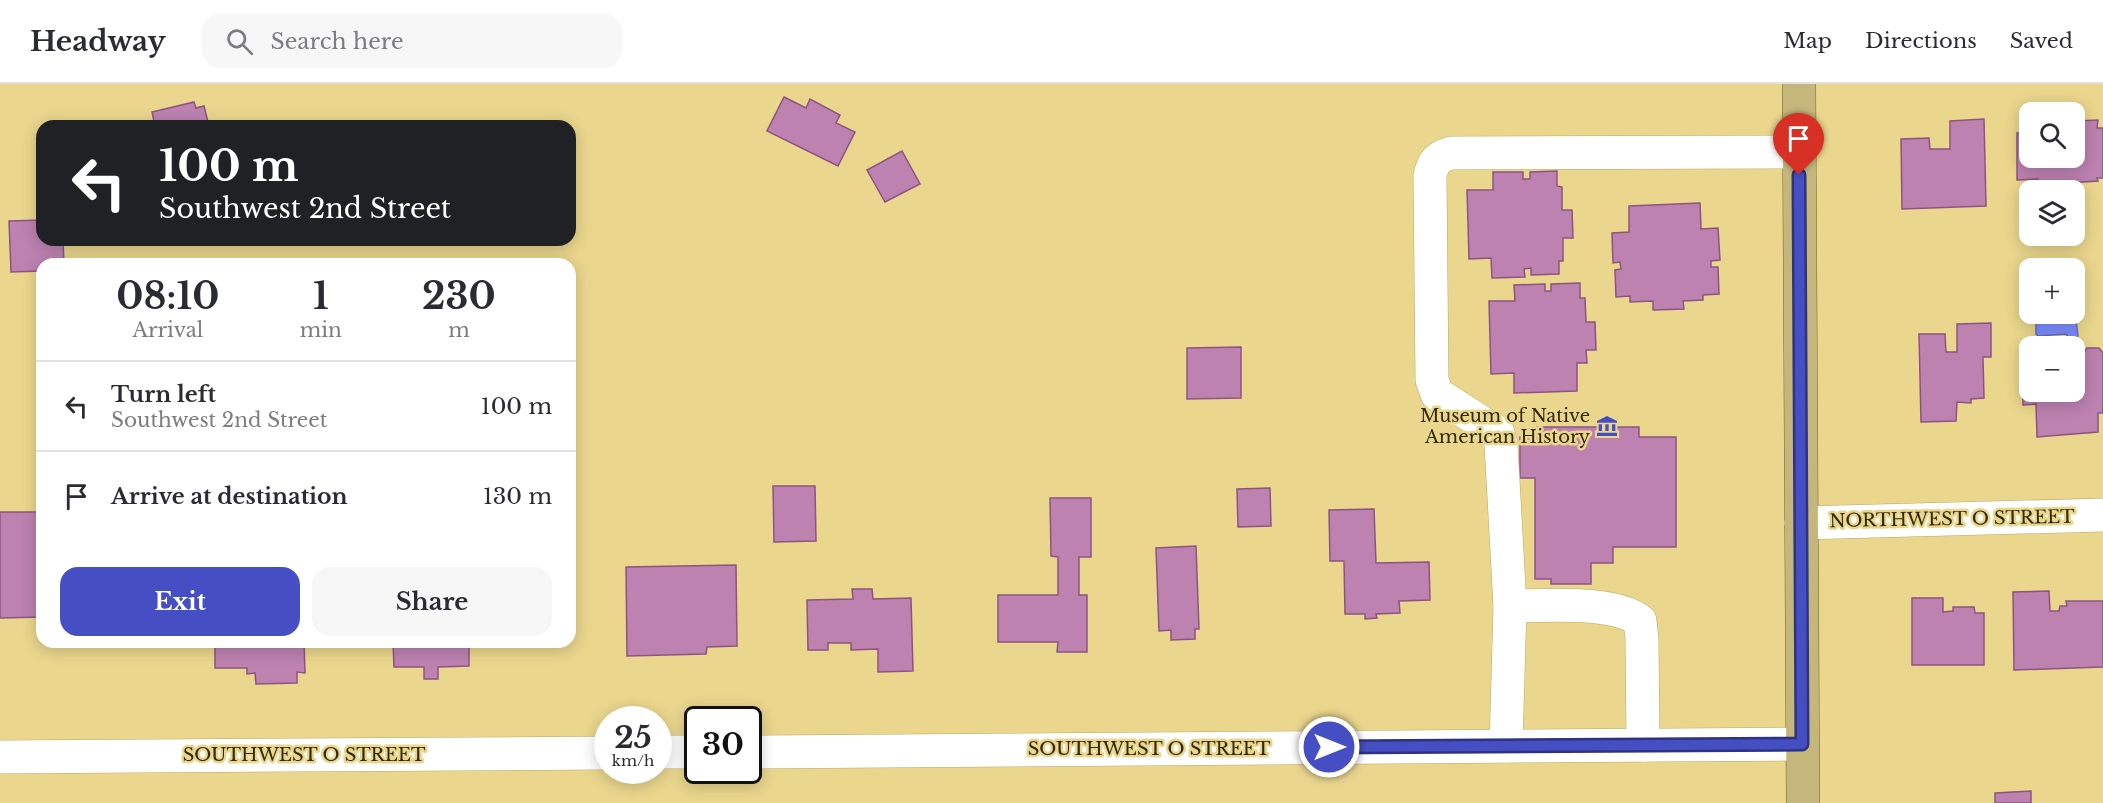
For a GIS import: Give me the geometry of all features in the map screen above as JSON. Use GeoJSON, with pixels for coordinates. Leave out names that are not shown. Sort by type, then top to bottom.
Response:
{"type":"FeatureCollection","features":[{"type":"Feature","properties":{"kind":"main road"},"geometry":{"type":"LineString","coordinates":[[1799,84],[1803,803]]}},
{"type":"Feature","properties":{"kind":"street"},"geometry":{"type":"LineString","coordinates":[[1506,746],[1510,606],[1501,444],[1498,433],[1437,394],[1432,380],[1430,176],[1432,164],[1440,156],[1451,153],[1799,152]]}},
{"type":"Feature","properties":{"kind":"street","name":"NORTHWEST O STREET"},"geometry":{"type":"LineString","coordinates":[[1801,523],[2103,515]]}},
{"type":"Feature","properties":{"kind":"street"},"geometry":{"type":"LineString","coordinates":[[1510,606],[1614,609],[1631,614],[1640,621],[1643,745]]}},
{"type":"Feature","properties":{"kind":"street","name":"SOUTHWEST O STREET"},"geometry":{"type":"LineString","coordinates":[[762,752],[1802,744]]}},
{"type":"Feature","properties":{"kind":"street","name":"SOUTHWEST O STREET"},"geometry":{"type":"LineString","coordinates":[[0,757],[594,753]]}},
{"type":"Feature","properties":{"kind":"water"},"geometry":{"type":"Polygon","coordinates":[[[2036,324],[2076,324],[2078,336],[2066,334],[2038,336],[2036,324]]]}},
{"type":"Feature","properties":{"kind":"building"},"geometry":{"type":"Polygon","coordinates":[[[784,97],[806,108],[810,99],[840,115],[836,123],[855,132],[838,166],[767,131],[784,97]]]}},
{"type":"Feature","properties":{"kind":"building"},"geometry":{"type":"Polygon","coordinates":[[[194,102],[196,108],[204,106],[208,120],[154,120],[152,112],[194,102]]]}},
{"type":"Feature","properties":{"kind":"building"},"geometry":{"type":"Polygon","coordinates":[[[1984,119],[1986,206],[1902,209],[1901,139],[1929,138],[1930,149],[1950,149],[1950,121],[1984,119]]]}},
{"type":"Feature","properties":{"kind":"building"},"geometry":{"type":"Polygon","coordinates":[[[2098,120],[2097,128],[2103,128],[2103,178],[2097,178],[2098,181],[2085,182],[2085,180],[2017,180],[2017,133],[2019,133],[2019,168],[2085,168],[2085,121],[2098,120]]]}},
{"type":"Feature","properties":{"kind":"building"},"geometry":{"type":"Polygon","coordinates":[[[902,151],[920,184],[885,202],[867,170],[902,151]]]}},
{"type":"Feature","properties":{"kind":"building"},"geometry":{"type":"Polygon","coordinates":[[[1557,171],[1557,186],[1562,187],[1562,210],[1572,210],[1573,238],[1563,238],[1563,261],[1559,261],[1559,274],[1531,275],[1531,268],[1524,269],[1525,277],[1492,278],[1491,258],[1469,259],[1467,190],[1493,190],[1493,172],[1523,172],[1523,179],[1530,179],[1530,172],[1557,171]]]}},
{"type":"Feature","properties":{"kind":"building"},"geometry":{"type":"Polygon","coordinates":[[[1700,203],[1701,229],[1718,228],[1720,260],[1711,261],[1711,267],[1718,267],[1719,294],[1703,295],[1703,300],[1683,301],[1684,309],[1653,310],[1653,301],[1630,302],[1630,296],[1616,297],[1615,270],[1621,269],[1620,262],[1613,263],[1612,233],[1629,232],[1629,206],[1700,203]]]}},
{"type":"Feature","properties":{"kind":"building"},"geometry":{"type":"Polygon","coordinates":[[[36,220],[36,246],[63,246],[64,258],[36,258],[36,271],[11,272],[9,221],[36,220]]]}},
{"type":"Feature","properties":{"kind":"building"},"geometry":{"type":"Polygon","coordinates":[[[1580,283],[1580,298],[1585,298],[1586,322],[1595,322],[1596,350],[1586,350],[1587,363],[1577,363],[1577,391],[1514,393],[1514,373],[1491,374],[1489,301],[1515,301],[1514,285],[1545,284],[1545,291],[1551,291],[1551,284],[1580,283]]]}},
{"type":"Feature","properties":{"kind":"building"},"geometry":{"type":"Polygon","coordinates":[[[1991,323],[1991,357],[1983,357],[1984,398],[1971,399],[1971,403],[1957,402],[1956,421],[1921,422],[1919,334],[1945,334],[1946,352],[1957,352],[1957,324],[1991,323]]]}},
{"type":"Feature","properties":{"kind":"building"},"geometry":{"type":"Polygon","coordinates":[[[1241,347],[1241,398],[1187,399],[1187,348],[1241,347]]]}},
{"type":"Feature","properties":{"kind":"building"},"geometry":{"type":"Polygon","coordinates":[[[2087,348],[2099,348],[2103,353],[2103,413],[2098,413],[2098,432],[2037,437],[2036,404],[2023,405],[2023,402],[2085,402],[2085,351],[2087,348]]]}},
{"type":"Feature","properties":{"kind":"building"},"geometry":{"type":"Polygon","coordinates":[[[1537,427],[1639,427],[1639,437],[1676,437],[1676,547],[1613,547],[1613,563],[1591,563],[1591,584],[1551,584],[1551,579],[1535,579],[1535,478],[1520,478],[1520,437],[1537,438],[1537,427]]]}},
{"type":"Feature","properties":{"kind":"building"},"geometry":{"type":"Polygon","coordinates":[[[773,486],[815,486],[816,541],[774,542],[773,486]]]}},
{"type":"Feature","properties":{"kind":"building"},"geometry":{"type":"Polygon","coordinates":[[[1270,488],[1271,526],[1238,527],[1237,489],[1270,488]]]}},
{"type":"Feature","properties":{"kind":"building"},"geometry":{"type":"Polygon","coordinates":[[[1050,498],[1091,498],[1091,557],[1079,557],[1079,595],[1087,595],[1087,652],[1057,652],[1058,642],[998,642],[998,595],[1058,595],[1058,557],[1051,556],[1050,498]]]}},
{"type":"Feature","properties":{"kind":"building"},"geometry":{"type":"Polygon","coordinates":[[[1374,509],[1376,563],[1429,562],[1430,600],[1399,601],[1400,613],[1376,614],[1377,618],[1365,619],[1365,614],[1345,614],[1344,561],[1330,561],[1329,510],[1374,509]]]}},
{"type":"Feature","properties":{"kind":"building"},"geometry":{"type":"Polygon","coordinates":[[[0,512],[36,512],[36,617],[0,618],[0,512]]]}},
{"type":"Feature","properties":{"kind":"building"},"geometry":{"type":"Polygon","coordinates":[[[1196,546],[1199,629],[1195,629],[1195,639],[1171,640],[1171,630],[1159,631],[1156,548],[1196,546]]]}},
{"type":"Feature","properties":{"kind":"building"},"geometry":{"type":"Polygon","coordinates":[[[736,565],[737,646],[707,647],[706,654],[627,656],[626,567],[736,565]]]}},
{"type":"Feature","properties":{"kind":"building"},"geometry":{"type":"Polygon","coordinates":[[[852,589],[872,589],[873,599],[911,598],[913,671],[878,672],[878,649],[851,650],[851,643],[828,643],[828,650],[808,650],[807,600],[853,599],[852,589]]]}},
{"type":"Feature","properties":{"kind":"building"},"geometry":{"type":"Polygon","coordinates":[[[2049,591],[2050,611],[2059,611],[2060,606],[2067,606],[2066,601],[2103,601],[2103,667],[2014,670],[2013,592],[2049,591]]]}},
{"type":"Feature","properties":{"kind":"building"},"geometry":{"type":"Polygon","coordinates":[[[1912,598],[1943,598],[1943,612],[1953,611],[1953,607],[1974,607],[1975,613],[1984,613],[1984,665],[1912,665],[1912,598]]]}},
{"type":"Feature","properties":{"kind":"building"},"geometry":{"type":"Polygon","coordinates":[[[215,648],[304,648],[305,673],[297,672],[297,683],[256,684],[255,673],[247,674],[247,668],[215,668],[215,648]]]}},
{"type":"Feature","properties":{"kind":"building"},"geometry":{"type":"Polygon","coordinates":[[[393,648],[469,648],[469,666],[438,667],[438,679],[424,679],[424,667],[394,667],[393,648]]]}},
{"type":"Feature","properties":{"kind":"building"},"geometry":{"type":"Polygon","coordinates":[[[2031,791],[2031,803],[1995,803],[1995,793],[2031,791]]]}},
{"type":"Feature","properties":{"kind":"place","name":"Museum of Native American History"},"geometry":{"type":"Point","coordinates":[1607,426]}},
{"type":"Feature","properties":{"kind":"route"},"geometry":{"type":"LineString","coordinates":[[1329,747],[1802,744],[1799,175]]}}]}
